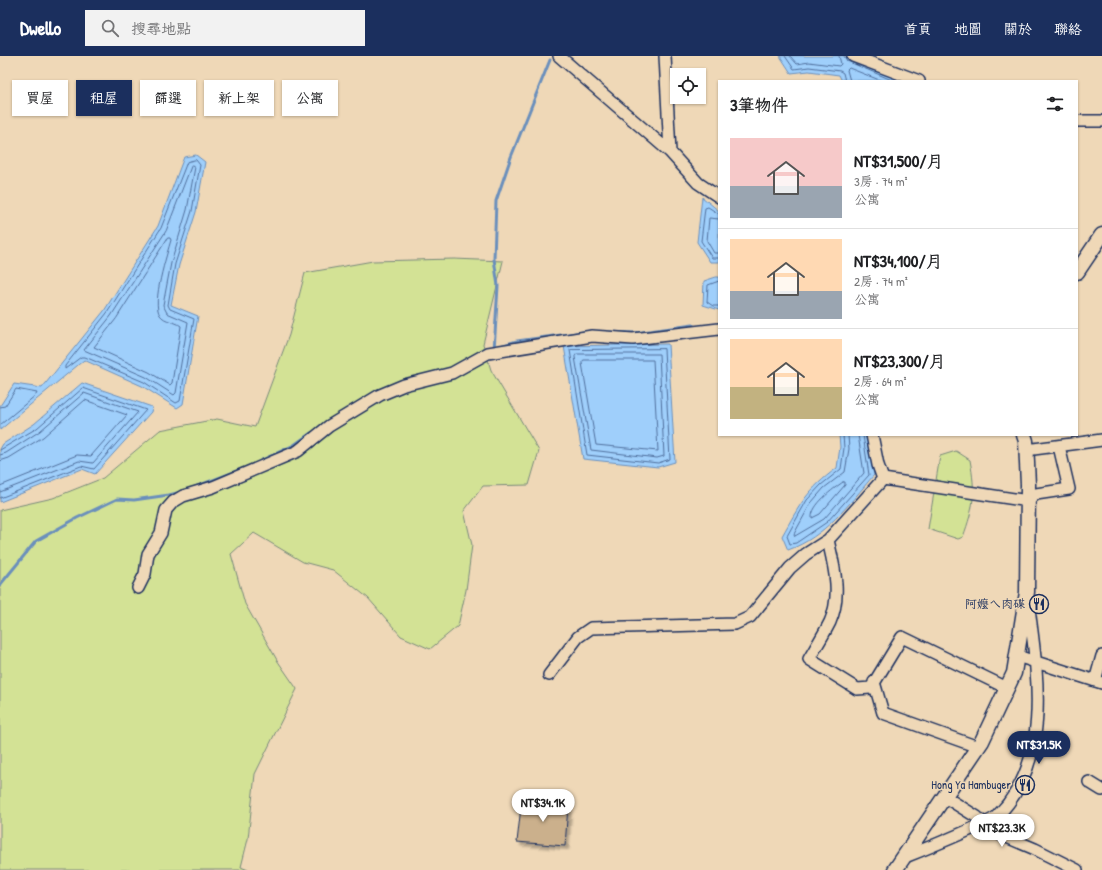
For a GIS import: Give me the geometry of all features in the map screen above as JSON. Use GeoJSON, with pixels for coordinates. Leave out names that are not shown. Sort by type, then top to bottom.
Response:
{"type":"FeatureCollection","features":[{"type":"Feature","properties":{"kind":"main road"},"geometry":{"type":"LineString","coordinates":[[1078,271],[1102,235]]}},
{"type":"Feature","properties":{"kind":"main road"},"geometry":{"type":"LineString","coordinates":[[895,870],[978,747],[1014,673],[1027,592],[1028,501],[1024,436]]}},
{"type":"Feature","properties":{"kind":"street"},"geometry":{"type":"LineString","coordinates":[[559,56],[670,152],[698,183],[718,196]]}},
{"type":"Feature","properties":{"kind":"street"},"geometry":{"type":"LineString","coordinates":[[665,56],[670,152]]}},
{"type":"Feature","properties":{"kind":"street"},"geometry":{"type":"LineString","coordinates":[[853,56],[916,80]]}},
{"type":"Feature","properties":{"kind":"street"},"geometry":{"type":"LineString","coordinates":[[1078,121],[1102,121]]}},
{"type":"Feature","properties":{"kind":"street"},"geometry":{"type":"LineString","coordinates":[[138,588],[145,574],[148,554],[161,533],[166,510],[173,502],[183,496],[213,487],[298,451],[329,426],[380,396],[404,385],[452,373],[488,353],[502,350],[592,336],[633,339],[718,329]]}},
{"type":"Feature","properties":{"kind":"street"},"geometry":{"type":"LineString","coordinates":[[872,436],[878,465],[883,479]]}},
{"type":"Feature","properties":{"kind":"street"},"geometry":{"type":"LineString","coordinates":[[1026,450],[1102,440]]}},
{"type":"Feature","properties":{"kind":"street"},"geometry":{"type":"LineString","coordinates":[[883,479],[1028,501],[1036,494],[1069,489],[1059,446]]}},
{"type":"Feature","properties":{"kind":"street"},"geometry":{"type":"LineString","coordinates":[[549,675],[578,637],[591,628],[735,624],[750,617],[790,568],[806,554],[828,540],[883,479]]}},
{"type":"Feature","properties":{"kind":"street"},"geometry":{"type":"LineString","coordinates":[[828,540],[836,573],[836,597],[831,620],[810,659],[856,690],[871,688],[902,637],[1007,688]]}},
{"type":"Feature","properties":{"kind":"street"},"geometry":{"type":"LineString","coordinates":[[905,857],[950,840],[998,816],[1017,790],[1026,770],[1036,732],[1036,663],[1027,592]]}},
{"type":"Feature","properties":{"kind":"street"},"geometry":{"type":"LineString","coordinates":[[1016,656],[1099,682],[1102,656]]}},
{"type":"Feature","properties":{"kind":"street"},"geometry":{"type":"LineString","coordinates":[[874,682],[883,713],[978,747]]}},
{"type":"Feature","properties":{"kind":"street"},"geometry":{"type":"LineString","coordinates":[[1089,782],[1102,790]]}},
{"type":"Feature","properties":{"kind":"street"},"geometry":{"type":"LineString","coordinates":[[945,797],[977,817],[990,830],[1077,870]]}},
{"type":"Feature","properties":{"kind":"green space"},"geometry":{"type":"Polygon","coordinates":[[[454,259],[503,261],[483,344],[491,370],[539,451],[529,485],[483,486],[464,511],[472,545],[466,590],[458,626],[430,649],[401,636],[368,598],[333,570],[303,562],[254,533],[231,554],[245,604],[277,660],[297,689],[255,774],[248,839],[241,867],[248,870],[0,870],[0,510],[53,498],[103,478],[160,430],[217,419],[255,427],[289,335],[305,273],[373,261],[454,259]]]}},
{"type":"Feature","properties":{"kind":"green space"},"geometry":{"type":"Polygon","coordinates":[[[956,451],[970,460],[973,482],[973,500],[970,517],[963,537],[958,539],[928,529],[940,456],[956,451]]]}},
{"type":"Feature","properties":{"kind":"water"},"geometry":{"type":"Polygon","coordinates":[[[780,56],[844,56],[901,80],[842,80],[839,75],[809,71],[791,73],[780,56]]]}},
{"type":"Feature","properties":{"kind":"water"},"geometry":{"type":"Polygon","coordinates":[[[196,155],[205,162],[196,212],[179,265],[171,305],[198,316],[183,404],[177,408],[142,386],[84,360],[0,430],[0,406],[14,384],[42,388],[104,311],[158,226],[184,157],[196,155]]]}},
{"type":"Feature","properties":{"kind":"water"},"geometry":{"type":"Polygon","coordinates":[[[702,197],[718,210],[718,262],[710,262],[697,242],[702,197]]]}},
{"type":"Feature","properties":{"kind":"water"},"geometry":{"type":"Polygon","coordinates":[[[718,277],[718,310],[703,305],[704,281],[718,277]]]}},
{"type":"Feature","properties":{"kind":"water"},"geometry":{"type":"Polygon","coordinates":[[[668,344],[675,462],[658,467],[583,459],[564,346],[668,344]]]}},
{"type":"Feature","properties":{"kind":"water"},"geometry":{"type":"Polygon","coordinates":[[[82,383],[152,407],[151,412],[95,474],[82,469],[0,502],[0,449],[3,444],[34,424],[82,383]]]}},
{"type":"Feature","properties":{"kind":"water"},"geometry":{"type":"Polygon","coordinates":[[[839,436],[867,436],[874,475],[846,508],[825,528],[814,537],[788,550],[782,536],[805,498],[818,483],[837,468],[840,447],[839,436]]]}},
{"type":"Feature","properties":{"kind":"building"},"geometry":{"type":"Polygon","coordinates":[[[522,798],[568,806],[565,846],[517,842],[522,798]]]}},
{"type":"Feature","properties":{"kind":"waterway"},"geometry":{"type":"LineString","coordinates":[[494,350],[498,286],[494,259],[496,201],[511,157],[550,60]]}},
{"type":"Feature","properties":{"kind":"waterway"},"geometry":{"type":"LineString","coordinates":[[607,332],[635,333],[693,325]]}},
{"type":"Feature","properties":{"kind":"waterway"},"geometry":{"type":"LineString","coordinates":[[500,346],[517,341],[591,331]]}},
{"type":"Feature","properties":{"kind":"waterway"},"geometry":{"type":"LineString","coordinates":[[260,461],[294,445],[311,433]]}},
{"type":"Feature","properties":{"kind":"waterway"},"geometry":{"type":"LineString","coordinates":[[195,487],[242,469]]}},
{"type":"Feature","properties":{"kind":"waterway"},"geometry":{"type":"LineString","coordinates":[[0,585],[36,541],[77,518],[117,499],[134,500],[181,492]]}},
{"type":"Feature","properties":{"kind":"place","name":"阿嬤ㄟ肉碟"},"geometry":{"type":"Point","coordinates":[1039,604]}},
{"type":"Feature","properties":{"kind":"place","name":"Hong Ya Hambuger"},"geometry":{"type":"Point","coordinates":[1025,785]}}]}
